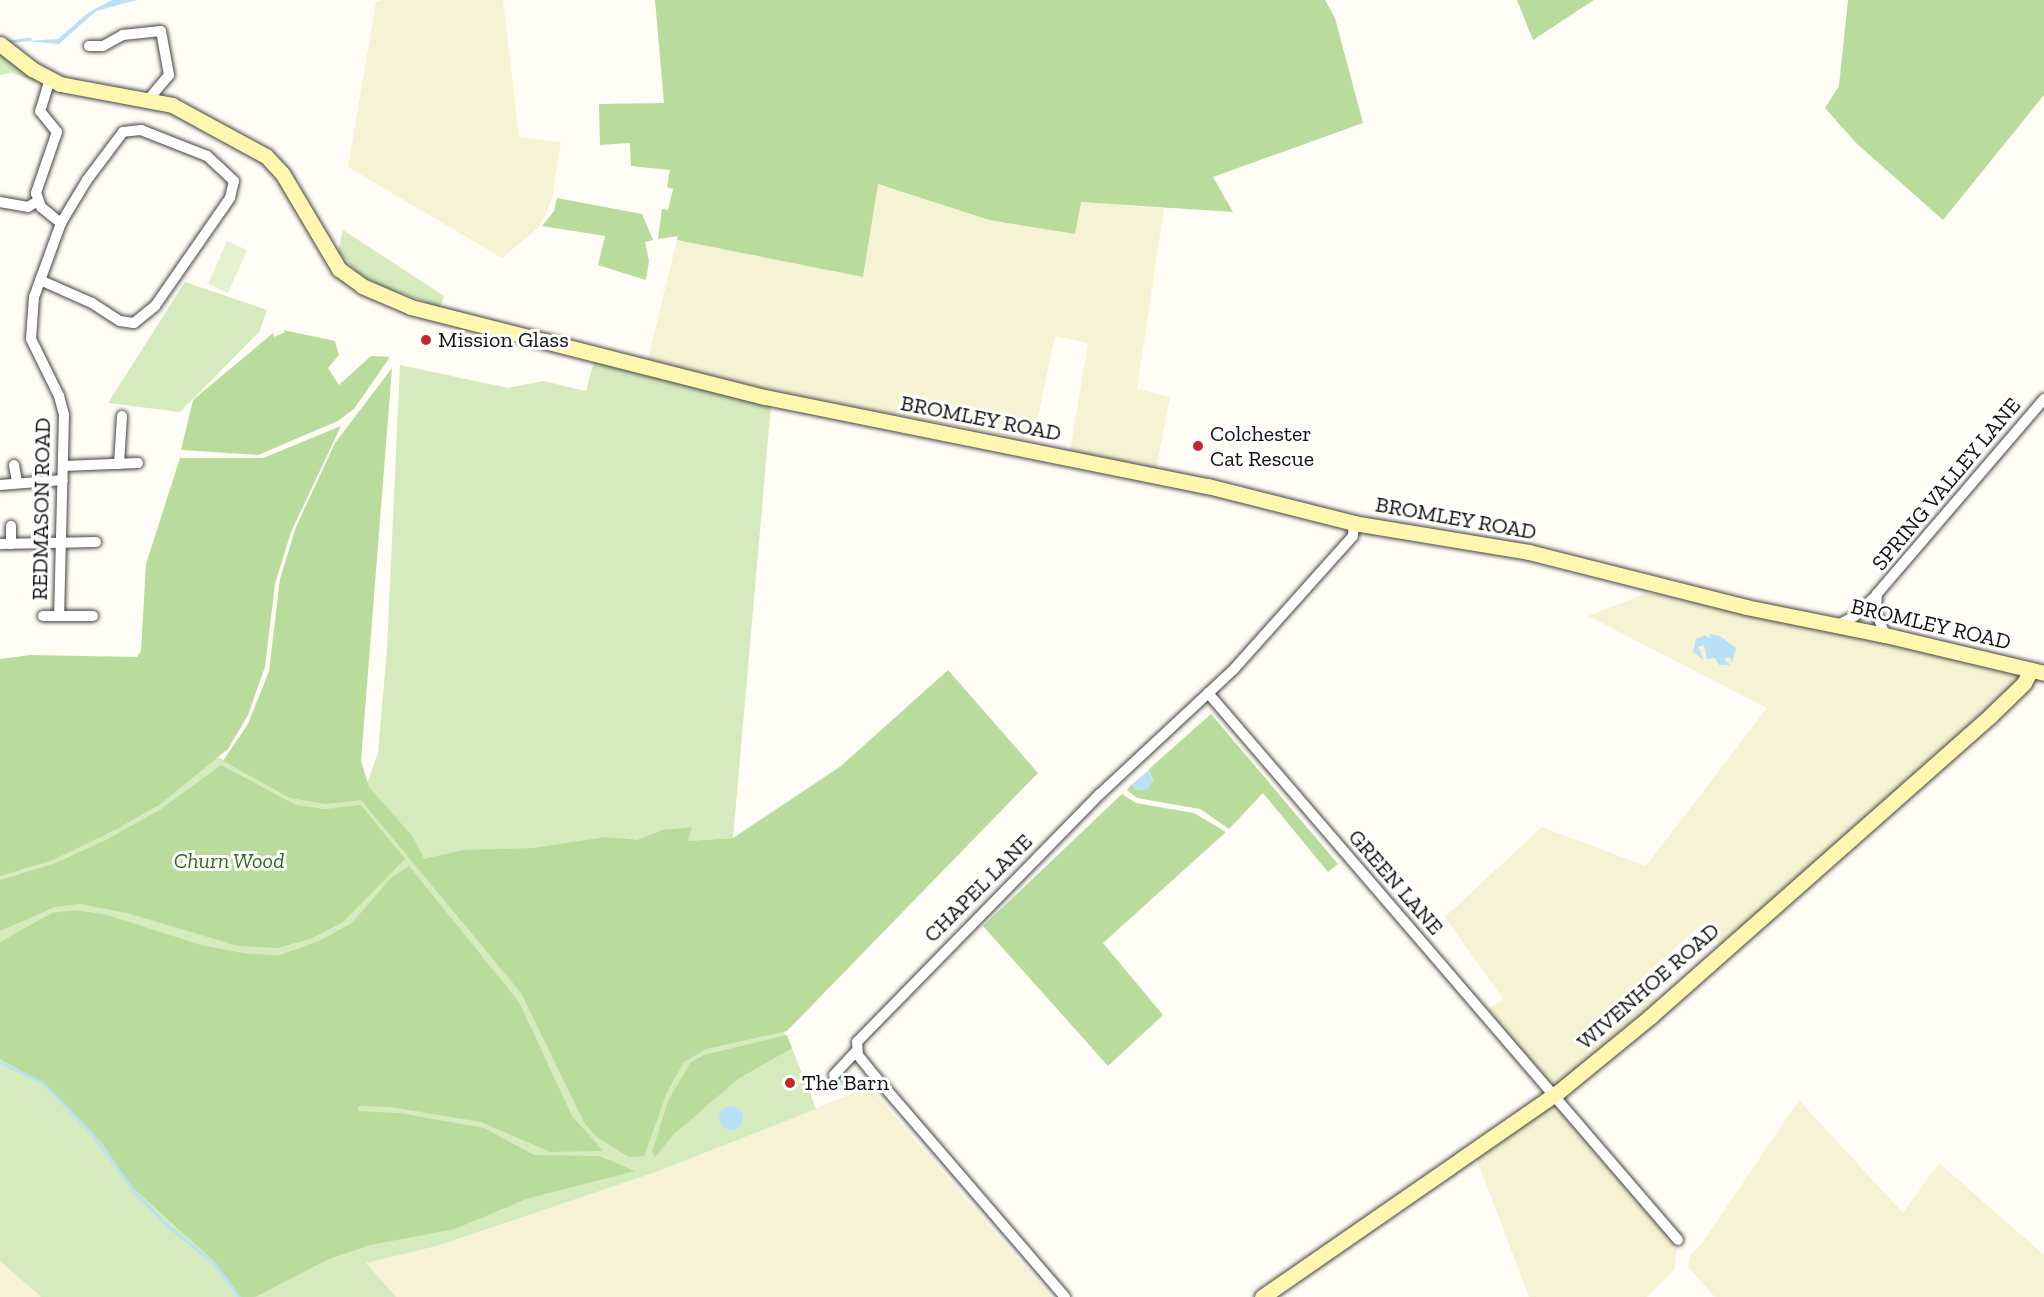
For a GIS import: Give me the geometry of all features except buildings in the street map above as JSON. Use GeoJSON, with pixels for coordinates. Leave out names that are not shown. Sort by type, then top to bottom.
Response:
{"type":"FeatureCollection","features":[{"type":"Feature","properties":{"kind":"street"},"geometry":{"type":"LineString","coordinates":[[88,46],[103,46],[123,35],[161,31],[169,75],[149,99]]}},
{"type":"Feature","properties":{"kind":"street","name":"BROMLEY ROAD"},"geometry":{"type":"LineString","coordinates":[[0,44],[50,79],[88,91],[149,99],[193,114],[266,156],[282,172],[339,269],[362,286],[411,307],[765,397],[1208,486],[1354,523],[1539,554],[1746,607],[1885,635],[2038,671]]}},
{"type":"Feature","properties":{"kind":"street"},"geometry":{"type":"LineString","coordinates":[[50,79],[42,97],[40,111],[57,132],[37,184],[38,201],[61,223]]}},
{"type":"Feature","properties":{"kind":"street","name":"REDMASON ROAD"},"geometry":{"type":"LineString","coordinates":[[40,280],[92,303],[120,321],[134,322],[155,306],[230,198],[234,182],[207,156],[141,130],[123,132],[87,180],[61,223],[40,280],[34,297],[32,339],[59,396],[64,416],[59,616]]}},
{"type":"Feature","properties":{"kind":"street"},"geometry":{"type":"LineString","coordinates":[[0,202],[28,207],[38,201]]}},
{"type":"Feature","properties":{"kind":"street","name":"SPRING VALLEY LANE"},"geometry":{"type":"LineString","coordinates":[[1838,625],[1855,616],[1878,594],[2044,399]]}},
{"type":"Feature","properties":{"kind":"street"},"geometry":{"type":"LineString","coordinates":[[118,464],[122,416]]}},
{"type":"Feature","properties":{"kind":"street"},"geometry":{"type":"LineString","coordinates":[[63,466],[138,464]]}},
{"type":"Feature","properties":{"kind":"street"},"geometry":{"type":"LineString","coordinates":[[14,465],[18,482]]}},
{"type":"Feature","properties":{"kind":"street"},"geometry":{"type":"LineString","coordinates":[[0,486],[18,482],[63,480]]}},
{"type":"Feature","properties":{"kind":"street","name":"CHAPEL LANE"},"geometry":{"type":"LineString","coordinates":[[834,1075],[856,1051],[863,1033],[922,972],[1100,794],[1208,693],[1346,545],[1353,536],[1354,523]]}},
{"type":"Feature","properties":{"kind":"street"},"geometry":{"type":"LineString","coordinates":[[11,526],[6,544],[96,542]]}},
{"type":"Feature","properties":{"kind":"street","name":"SPRING VALLEY LANE"},"geometry":{"type":"LineString","coordinates":[[1878,594],[1875,612],[1885,635]]}},
{"type":"Feature","properties":{"kind":"street","name":"REDMASON ROAD"},"geometry":{"type":"LineString","coordinates":[[43,616],[93,616]]}},
{"type":"Feature","properties":{"kind":"street","name":"WIVENHOE ROAD"},"geometry":{"type":"LineString","coordinates":[[1262,1297],[1553,1097],[1651,1016],[2038,671]]}},
{"type":"Feature","properties":{"kind":"street","name":"GREEN LANE"},"geometry":{"type":"LineString","coordinates":[[1208,693],[1678,1240]]}},
{"type":"Feature","properties":{"kind":"street"},"geometry":{"type":"LineString","coordinates":[[856,1051],[1065,1297]]}},
{"type":"Feature","properties":{"kind":"shaded area"},"geometry":{"type":"Polygon","coordinates":[[[382,0],[503,0],[519,137],[561,142],[552,199],[544,217],[538,228],[502,258],[348,167],[376,2],[382,0]]]}},
{"type":"Feature","properties":{"kind":"shaded area"},"geometry":{"type":"Polygon","coordinates":[[[877,184],[989,220],[1074,233],[1080,202],[1164,208],[1137,389],[1170,397],[1156,469],[1070,451],[1088,343],[1055,336],[1033,441],[765,389],[648,359],[677,240],[863,277],[877,184]]]}},
{"type":"Feature","properties":{"kind":"shaded area"},"geometry":{"type":"Polygon","coordinates":[[[1647,593],[1861,638],[1885,635],[2031,670],[1726,950],[1702,924],[1639,980],[1662,1006],[1553,1097],[1482,1014],[1503,999],[1445,917],[1542,827],[1646,866],[1767,708],[1588,616],[1647,593]]]}},
{"type":"Feature","properties":{"kind":"shaded area"},"geometry":{"type":"Polygon","coordinates":[[[869,1087],[1051,1297],[394,1297],[365,1263],[437,1246],[656,1172],[869,1087]]]}},
{"type":"Feature","properties":{"kind":"shaded area"},"geometry":{"type":"Polygon","coordinates":[[[1553,1097],[1677,1243],[1675,1269],[1647,1297],[1529,1297],[1474,1152],[1553,1097]]]}},
{"type":"Feature","properties":{"kind":"shaded area"},"geometry":{"type":"Polygon","coordinates":[[[1799,1100],[1903,1213],[1939,1163],[2044,1255],[2044,1297],[1715,1297],[1688,1267],[1690,1255],[1703,1242],[1799,1100]]]}},
{"type":"Feature","properties":{"kind":"shaded area"},"geometry":{"type":"Polygon","coordinates":[[[0,1261],[41,1297],[0,1297],[0,1261]]]}},
{"type":"Feature","properties":{"kind":"green space"},"geometry":{"type":"Polygon","coordinates":[[[655,0],[1325,0],[1335,18],[1363,123],[1213,177],[1233,212],[1081,202],[1075,234],[989,220],[878,184],[863,277],[677,240],[678,236],[658,239],[662,209],[668,210],[673,189],[667,187],[670,170],[631,166],[630,143],[600,145],[599,104],[664,103],[655,0]]]}},
{"type":"Feature","properties":{"kind":"green space"},"geometry":{"type":"Polygon","coordinates":[[[1517,0],[1594,0],[1533,40],[1517,0]]]}},
{"type":"Feature","properties":{"kind":"green space"},"geometry":{"type":"Polygon","coordinates":[[[1848,0],[2044,0],[2044,95],[1943,220],[1856,143],[1825,108],[1839,86],[1848,0]]]}},
{"type":"Feature","properties":{"kind":"green space"},"geometry":{"type":"Polygon","coordinates":[[[0,45],[36,82],[12,73],[0,75],[0,45]]]}},
{"type":"Feature","properties":{"kind":"green space"},"geometry":{"type":"Polygon","coordinates":[[[557,198],[642,214],[653,240],[645,242],[649,261],[646,280],[598,265],[605,236],[542,226],[554,211],[557,198]]]}},
{"type":"Feature","properties":{"kind":"green space"},"geometry":{"type":"Polygon","coordinates":[[[343,230],[444,296],[440,307],[379,285],[357,272],[338,251],[343,230]]]}},
{"type":"Feature","properties":{"kind":"green space"},"geometry":{"type":"Polygon","coordinates":[[[227,241],[247,250],[228,293],[208,284],[227,241]]]}},
{"type":"Feature","properties":{"kind":"green space"},"geometry":{"type":"Polygon","coordinates":[[[185,282],[267,310],[259,332],[180,412],[108,403],[185,282]]]}},
{"type":"Feature","properties":{"kind":"green space"},"geometry":{"type":"Polygon","coordinates":[[[283,330],[335,341],[339,355],[328,368],[339,385],[371,356],[390,357],[354,409],[338,421],[258,455],[181,450],[193,400],[273,333],[274,337],[285,332],[283,330]]]}},
{"type":"Feature","properties":{"kind":"green space"},"geometry":{"type":"Polygon","coordinates":[[[594,361],[771,405],[733,838],[688,841],[792,1048],[816,1109],[656,1172],[437,1246],[366,1263],[396,1297],[41,1297],[0,1261],[0,872],[216,757],[254,771],[363,795],[378,753],[387,649],[400,365],[508,388],[543,381],[586,391],[594,361]]]}},
{"type":"Feature","properties":{"kind":"green space"},"geometry":{"type":"Polygon","coordinates":[[[392,368],[361,761],[369,787],[413,837],[424,859],[463,850],[533,848],[606,837],[637,840],[663,830],[692,827],[688,841],[733,838],[841,766],[948,670],[1038,773],[787,1031],[706,1049],[684,1062],[667,1092],[644,1156],[629,1157],[598,1138],[585,1124],[521,993],[361,800],[326,804],[290,798],[223,761],[248,724],[269,671],[280,579],[296,527],[335,443],[392,368]]]}},
{"type":"Feature","properties":{"kind":"green space"},"geometry":{"type":"Polygon","coordinates":[[[341,426],[291,532],[275,584],[265,667],[248,715],[228,749],[159,805],[115,830],[53,860],[0,876],[0,659],[30,655],[137,657],[141,651],[146,564],[180,458],[263,458],[341,426]]]}},
{"type":"Feature","properties":{"kind":"green space"},"geometry":{"type":"Polygon","coordinates":[[[1211,714],[1338,864],[1328,872],[1263,793],[1229,829],[1200,809],[1137,798],[1127,790],[1131,785],[1146,790],[1153,781],[1149,769],[1211,714]]]}},
{"type":"Feature","properties":{"kind":"green space","name":"Churn Wood"},"geometry":{"type":"Polygon","coordinates":[[[221,765],[296,805],[325,809],[361,805],[405,859],[343,922],[313,938],[278,948],[238,946],[127,913],[80,904],[55,907],[0,931],[0,880],[56,863],[108,839],[161,809],[221,765]]]}},
{"type":"Feature","properties":{"kind":"green space"},"geometry":{"type":"Polygon","coordinates":[[[1122,794],[1136,803],[1194,813],[1226,832],[1103,943],[1163,1015],[1108,1066],[983,926],[1122,794]]]}},
{"type":"Feature","properties":{"kind":"green space"},"geometry":{"type":"Polygon","coordinates":[[[409,866],[519,1002],[572,1116],[603,1151],[550,1152],[481,1122],[391,1107],[358,1106],[358,1111],[399,1113],[484,1128],[534,1155],[599,1156],[635,1171],[526,1199],[455,1229],[370,1245],[329,1259],[255,1297],[240,1297],[215,1262],[132,1187],[101,1142],[45,1084],[0,1059],[0,942],[52,913],[76,910],[107,915],[201,945],[248,954],[280,955],[319,941],[352,923],[391,878],[409,866]]]}},
{"type":"Feature","properties":{"kind":"green space"},"geometry":{"type":"Polygon","coordinates":[[[787,1035],[792,1048],[738,1079],[674,1134],[655,1157],[652,1152],[668,1101],[690,1063],[704,1055],[787,1035]]]}},
{"type":"Feature","properties":{"kind":"water"},"geometry":{"type":"Polygon","coordinates":[[[112,0],[137,0],[96,11],[59,44],[26,41],[58,39],[89,12],[112,0]]]}},
{"type":"Feature","properties":{"kind":"water"},"geometry":{"type":"Polygon","coordinates":[[[1709,634],[1720,636],[1736,648],[1732,663],[1730,657],[1724,659],[1730,665],[1719,665],[1715,658],[1707,659],[1704,645],[1698,647],[1704,660],[1693,652],[1696,639],[1705,635],[1712,639],[1709,634]]]}},
{"type":"Feature","properties":{"kind":"water"},"geometry":{"type":"Polygon","coordinates":[[[1149,770],[1153,782],[1146,790],[1135,790],[1131,785],[1149,770]]]}},
{"type":"Feature","properties":{"kind":"water"},"geometry":{"type":"Polygon","coordinates":[[[845,1075],[853,1083],[845,1091],[837,1083],[845,1075]]]}},
{"type":"Feature","properties":{"kind":"water"},"geometry":{"type":"Polygon","coordinates":[[[731,1106],[740,1109],[743,1118],[740,1127],[731,1130],[722,1127],[719,1118],[722,1109],[731,1106]]]}},
{"type":"Feature","properties":{"kind":"waterway"},"geometry":{"type":"LineString","coordinates":[[4,42],[30,39]]}},
{"type":"Feature","properties":{"kind":"waterway"},"geometry":{"type":"LineString","coordinates":[[0,1062],[43,1083],[92,1134],[134,1191],[168,1226],[215,1264],[239,1297]]}},
{"type":"Feature","properties":{"kind":"place","name":"Mission Glass"},"geometry":{"type":"Point","coordinates":[426,340]}},
{"type":"Feature","properties":{"kind":"place","name":"Colchester Cat Rescue"},"geometry":{"type":"Point","coordinates":[1198,446]}},
{"type":"Feature","properties":{"kind":"place","name":"The Barn"},"geometry":{"type":"Point","coordinates":[790,1083]}}]}
